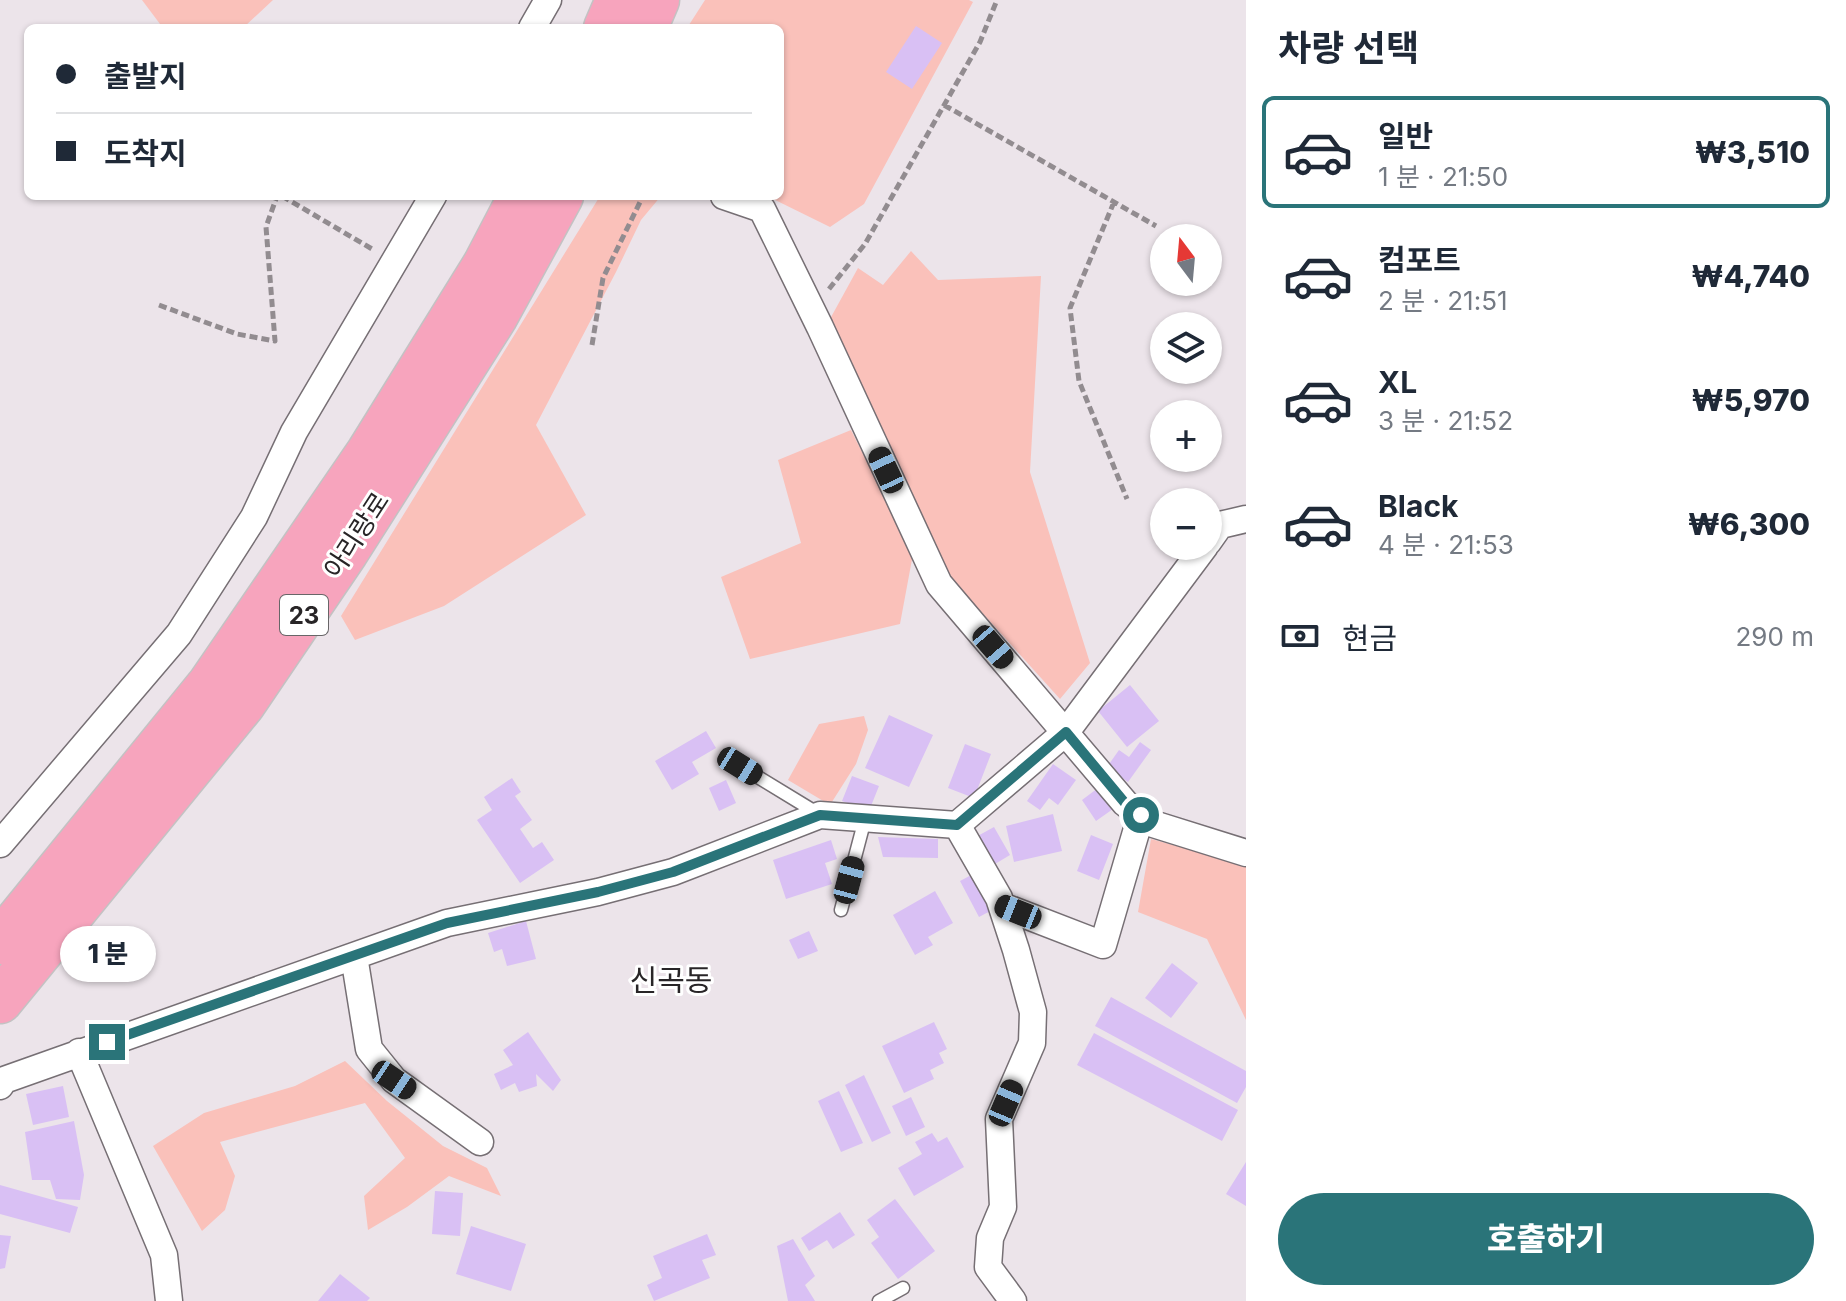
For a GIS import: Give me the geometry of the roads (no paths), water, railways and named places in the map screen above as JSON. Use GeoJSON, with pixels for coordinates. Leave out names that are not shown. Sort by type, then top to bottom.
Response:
{"type":"FeatureCollection","features":[{"type":"Feature","properties":{"kind":"highway"},"geometry":{"type":"LineString","coordinates":[[608,24],[618,0]]}},
{"type":"Feature","properties":{"kind":"highway"},"geometry":{"type":"LineString","coordinates":[[647,24],[657,0]]}},
{"type":"Feature","properties":{"kind":"highway","name":"아리랑로"},"geometry":{"type":"LineString","coordinates":[[0,942],[210,684],[369,452],[485,265],[519,200]]}},
{"type":"Feature","properties":{"kind":"highway","name":"아리랑로"},"geometry":{"type":"LineString","coordinates":[[0,1001],[243,704],[346,552],[495,317],[559,200]]}},
{"type":"Feature","properties":{"kind":"street"},"geometry":{"type":"LineString","coordinates":[[534,24],[548,0]]}},
{"type":"Feature","properties":{"kind":"street"},"geometry":{"type":"LineString","coordinates":[[0,844],[179,634],[254,517],[294,432],[431,200]]}},
{"type":"Feature","properties":{"kind":"street"},"geometry":{"type":"LineString","coordinates":[[736,200],[762,209],[939,584],[1125,803],[1150,823],[1246,853]]}},
{"type":"Feature","properties":{"kind":"street"},"geometry":{"type":"LineString","coordinates":[[1222,525],[1246,519]]}},
{"type":"Feature","properties":{"kind":"street"},"geometry":{"type":"LineString","coordinates":[[0,1086],[4,1080],[79,1052],[447,923],[598,892],[673,872],[820,815],[957,825],[1066,732],[1194,560]]}},
{"type":"Feature","properties":{"kind":"street"},"geometry":{"type":"LineString","coordinates":[[1002,906],[1103,945],[1141,815]]}},
{"type":"Feature","properties":{"kind":"street"},"geometry":{"type":"LineString","coordinates":[[957,825],[999,898],[1033,1012],[1032,1043],[999,1119],[1003,1207],[990,1238],[988,1267],[1013,1301]]}},
{"type":"Feature","properties":{"kind":"street"},"geometry":{"type":"LineString","coordinates":[[354,956],[369,1049],[394,1080],[480,1142]]}},
{"type":"Feature","properties":{"kind":"street"},"geometry":{"type":"LineString","coordinates":[[79,1052],[164,1255],[169,1301]]}},
{"type":"Feature","properties":{"kind":"lane"},"geometry":{"type":"LineString","coordinates":[[740,766],[820,815]]}},
{"type":"Feature","properties":{"kind":"lane"},"geometry":{"type":"LineString","coordinates":[[841,910],[865,819]]}},
{"type":"Feature","properties":{"kind":"lane"},"geometry":{"type":"LineString","coordinates":[[879,1301],[903,1288]]}},
{"type":"Feature","properties":{"kind":"district","name":"신곡동"},"geometry":{"type":"Point","coordinates":[671,980]}}]}
